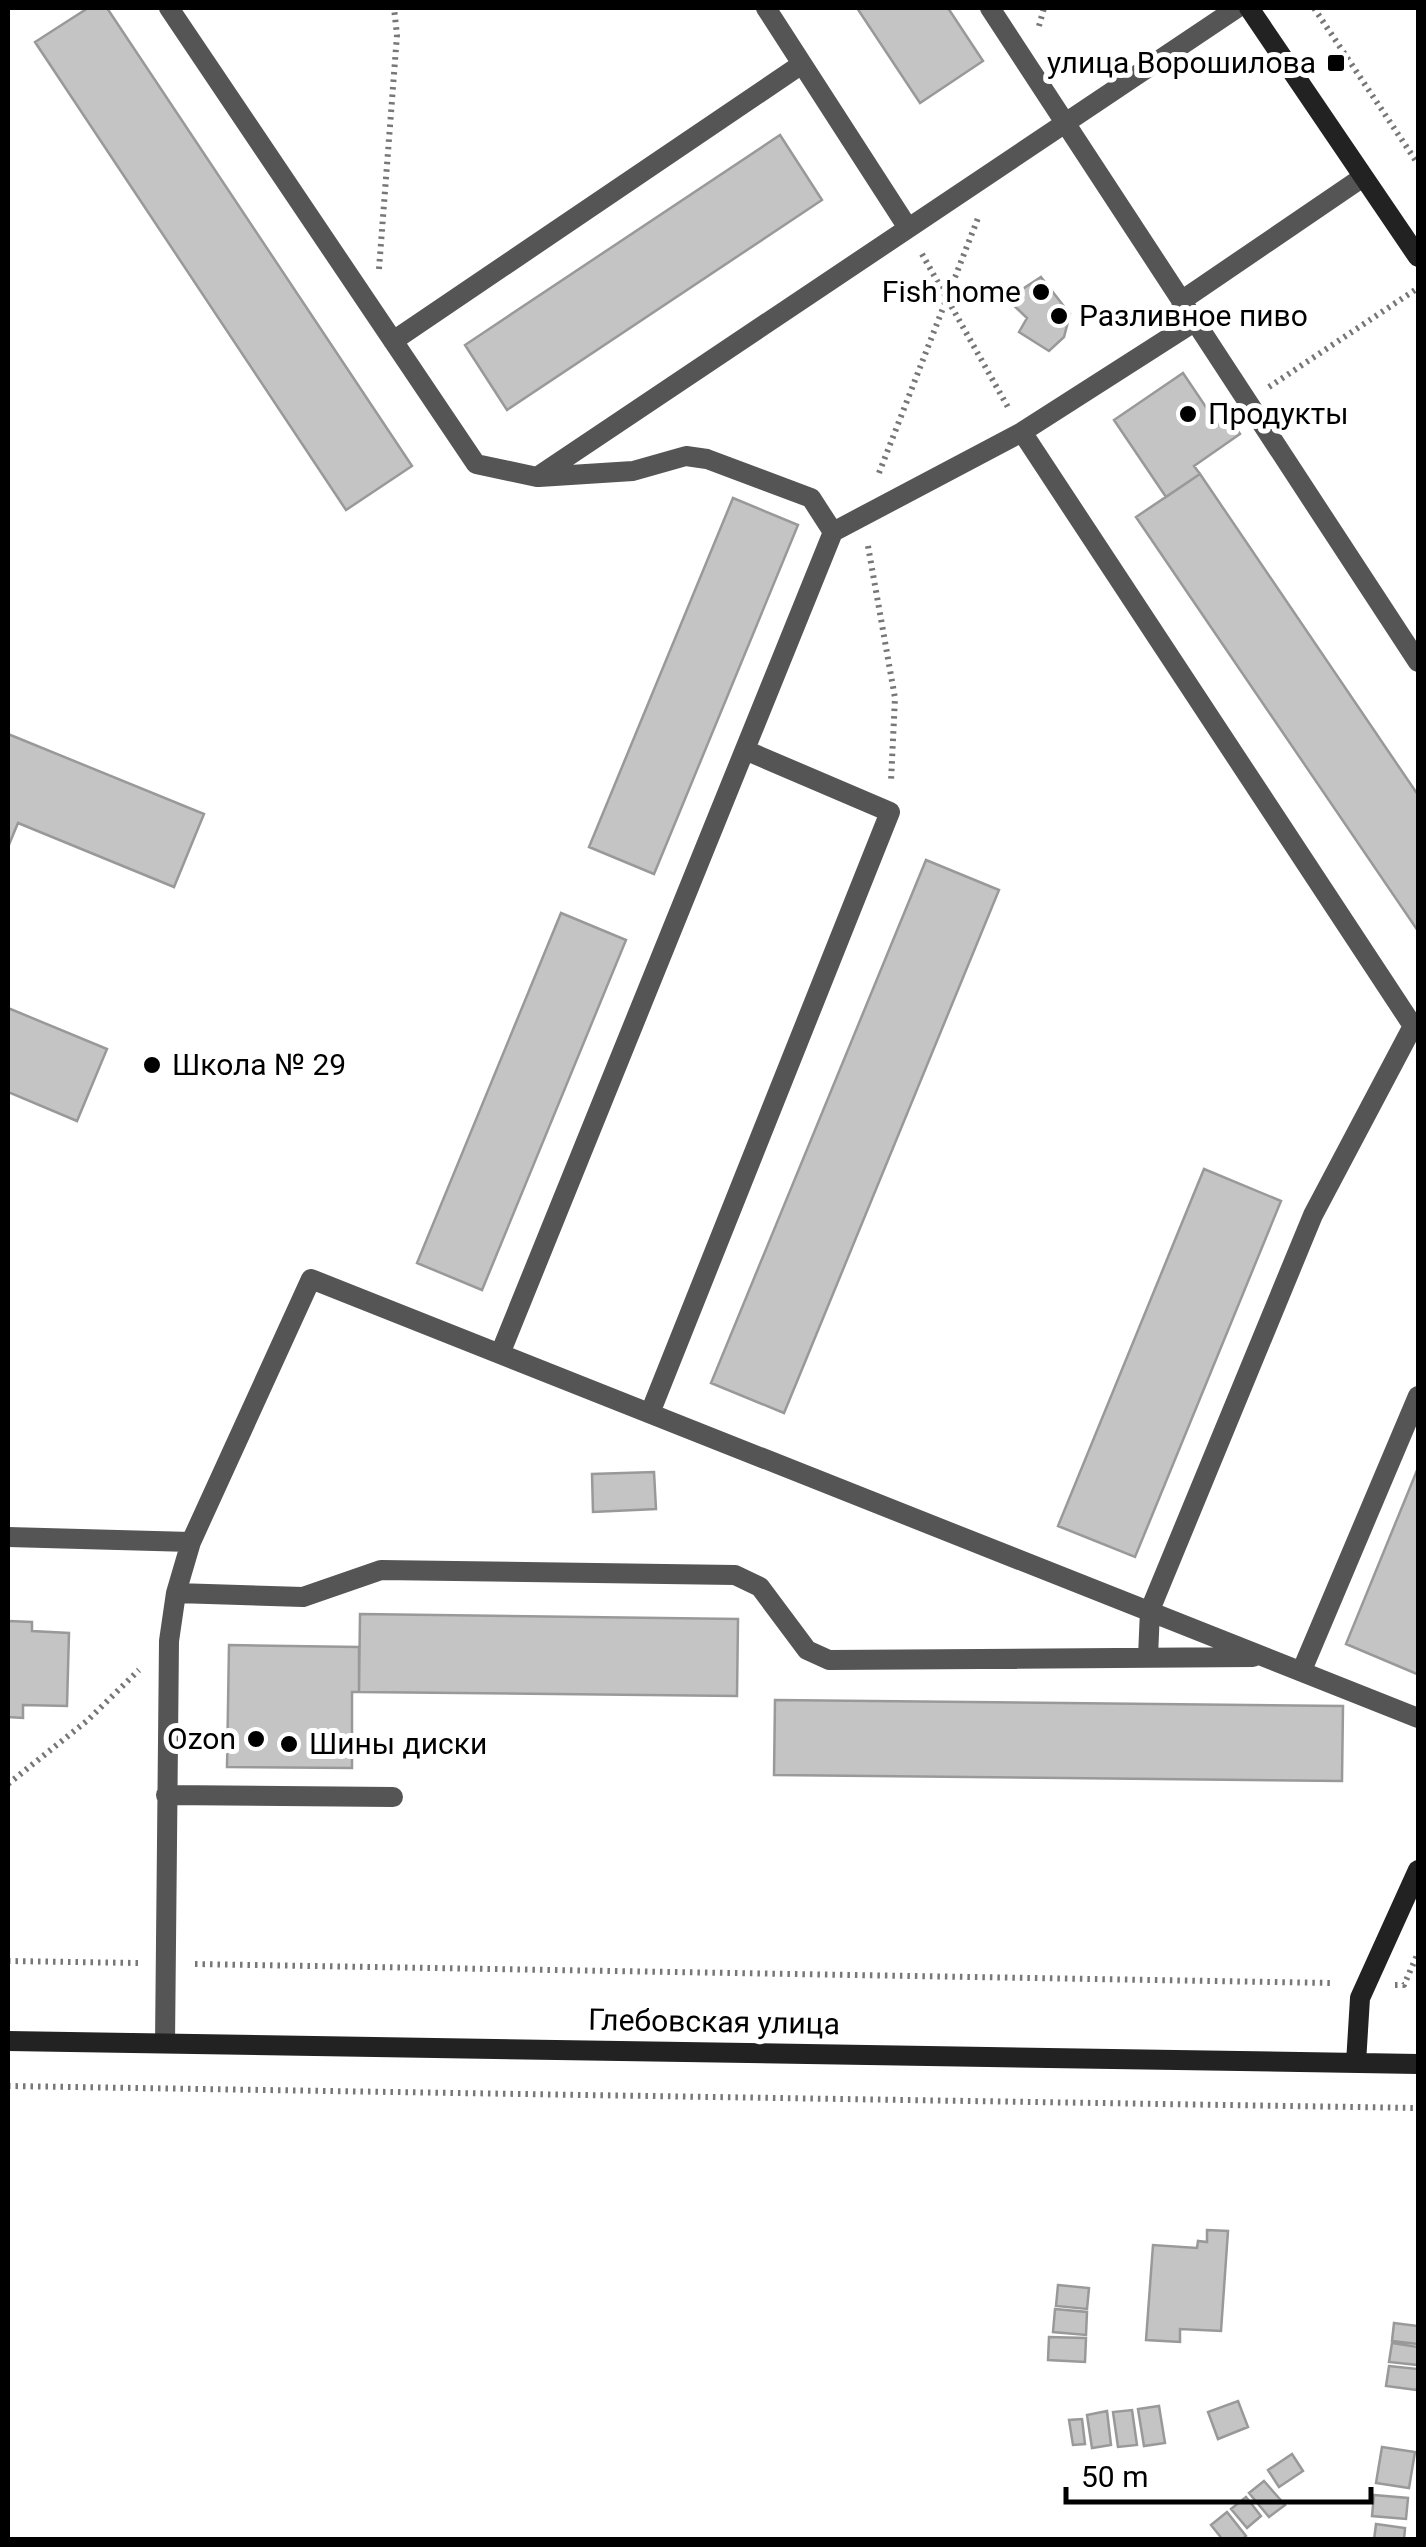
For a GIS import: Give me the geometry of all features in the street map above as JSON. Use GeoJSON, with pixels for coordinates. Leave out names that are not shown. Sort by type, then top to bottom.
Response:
{"type":"FeatureCollection","features":[{"type":"Feature","properties":{"kind":"main road"},"geometry":{"type":"LineString","coordinates":[[1249,8],[1418,256]]}},
{"type":"Feature","properties":{"kind":"main road"},"geometry":{"type":"LineString","coordinates":[[1356,2063],[1360,1998],[1418,1870]]}},
{"type":"Feature","properties":{"kind":"main road","name":"Глебовская улица"},"geometry":{"type":"LineString","coordinates":[[8,2041],[1418,2064]]}},
{"type":"Feature","properties":{"kind":"lane"},"geometry":{"type":"LineString","coordinates":[[169,8],[476,464],[537,477],[633,471],[686,456],[707,459],[811,498],[833,532]]}},
{"type":"Feature","properties":{"kind":"lane"},"geometry":{"type":"LineString","coordinates":[[766,8],[908,228]]}},
{"type":"Feature","properties":{"kind":"lane"},"geometry":{"type":"LineString","coordinates":[[990,8],[1418,662]]}},
{"type":"Feature","properties":{"kind":"lane"},"geometry":{"type":"LineString","coordinates":[[537,477],[1237,8]]}},
{"type":"Feature","properties":{"kind":"lane"},"geometry":{"type":"LineString","coordinates":[[394,341],[802,64]]}},
{"type":"Feature","properties":{"kind":"lane"},"geometry":{"type":"LineString","coordinates":[[1181,301],[1364,177]]}},
{"type":"Feature","properties":{"kind":"lane"},"geometry":{"type":"LineString","coordinates":[[500,1354],[833,532],[1022,432],[1194,322]]}},
{"type":"Feature","properties":{"kind":"lane"},"geometry":{"type":"LineString","coordinates":[[1022,432],[1416,1030],[1313,1215],[1150,1610],[1148,1657]]}},
{"type":"Feature","properties":{"kind":"lane"},"geometry":{"type":"LineString","coordinates":[[650,1413],[890,812],[744,750]]}},
{"type":"Feature","properties":{"kind":"lane"},"geometry":{"type":"LineString","coordinates":[[165,2043],[168,1641],[176,1593],[191,1542],[310,1278],[1418,1718]]}},
{"type":"Feature","properties":{"kind":"lane"},"geometry":{"type":"LineString","coordinates":[[1302,1670],[1418,1396]]}},
{"type":"Feature","properties":{"kind":"lane"},"geometry":{"type":"LineString","coordinates":[[8,1537],[191,1542]]}},
{"type":"Feature","properties":{"kind":"lane"},"geometry":{"type":"LineString","coordinates":[[176,1593],[302,1597],[381,1570],[735,1575],[760,1588],[807,1650],[829,1660],[1266,1656]]}},
{"type":"Feature","properties":{"kind":"lane"},"geometry":{"type":"LineString","coordinates":[[166,1795],[393,1797]]}},
{"type":"Feature","properties":{"kind":"path"},"geometry":{"type":"LineString","coordinates":[[376,315],[397,34],[394,8]]}},
{"type":"Feature","properties":{"kind":"path"},"geometry":{"type":"LineString","coordinates":[[1314,8],[1418,164]]}},
{"type":"Feature","properties":{"kind":"path"},"geometry":{"type":"LineString","coordinates":[[890,812],[895,698],[862,516],[996,169]]}},
{"type":"Feature","properties":{"kind":"path"},"geometry":{"type":"LineString","coordinates":[[908,228],[1022,432]]}},
{"type":"Feature","properties":{"kind":"path"},"geometry":{"type":"LineString","coordinates":[[1246,402],[1418,288]]}},
{"type":"Feature","properties":{"kind":"path"},"geometry":{"type":"LineString","coordinates":[[8,1784],[88,1720],[168,1641]]}},
{"type":"Feature","properties":{"kind":"path"},"geometry":{"type":"LineString","coordinates":[[8,1961],[1404,1985],[1418,1953]]}},
{"type":"Feature","properties":{"kind":"path"},"geometry":{"type":"LineString","coordinates":[[8,2086],[1418,2108]]}},
{"type":"Feature","properties":{"kind":"building"},"geometry":{"type":"Polygon","coordinates":[[[88,8],[107,8],[412,466],[346,510],[35,42],[88,8]]]}},
{"type":"Feature","properties":{"kind":"building"},"geometry":{"type":"Polygon","coordinates":[[[857,8],[948,8],[983,61],[920,103],[857,8]]]}},
{"type":"Feature","properties":{"kind":"building"},"geometry":{"type":"Polygon","coordinates":[[[780,135],[822,200],[507,410],[465,345],[780,135]]]}},
{"type":"Feature","properties":{"kind":"building"},"geometry":{"type":"Polygon","coordinates":[[[1041,277],[1070,314],[1064,337],[1049,351],[1019,332],[1027,318],[1007,299],[1041,277]]]}},
{"type":"Feature","properties":{"kind":"building"},"geometry":{"type":"Polygon","coordinates":[[[1183,373],[1218,425],[1229,418],[1240,434],[1194,466],[1200,474],[1166,497],[1114,420],[1183,373]]]}},
{"type":"Feature","properties":{"kind":"building"},"geometry":{"type":"Polygon","coordinates":[[[1200,474],[1418,795],[1418,931],[1136,517],[1200,474]]]}},
{"type":"Feature","properties":{"kind":"building"},"geometry":{"type":"Polygon","coordinates":[[[733,498],[798,525],[654,874],[589,847],[733,498]]]}},
{"type":"Feature","properties":{"kind":"building"},"geometry":{"type":"Polygon","coordinates":[[[8,734],[204,814],[174,887],[18,823],[8,847],[8,734]]]}},
{"type":"Feature","properties":{"kind":"building"},"geometry":{"type":"Polygon","coordinates":[[[926,860],[999,890],[784,1413],[711,1383],[926,860]]]}},
{"type":"Feature","properties":{"kind":"building"},"geometry":{"type":"Polygon","coordinates":[[[561,913],[626,940],[482,1290],[417,1263],[561,913]]]}},
{"type":"Feature","properties":{"kind":"building"},"geometry":{"type":"Polygon","coordinates":[[[8,1008],[107,1049],[77,1121],[8,1092],[8,1008]]]}},
{"type":"Feature","properties":{"kind":"building"},"geometry":{"type":"Polygon","coordinates":[[[1204,1169],[1281,1201],[1135,1557],[1058,1526],[1204,1169]]]}},
{"type":"Feature","properties":{"kind":"building"},"geometry":{"type":"Polygon","coordinates":[[[1418,1468],[1418,1671],[1417,1674],[1346,1644],[1418,1468]]]}},
{"type":"Feature","properties":{"kind":"building"},"geometry":{"type":"Polygon","coordinates":[[[654,1472],[656,1509],[593,1512],[592,1474],[654,1472]]]}},
{"type":"Feature","properties":{"kind":"building"},"geometry":{"type":"Polygon","coordinates":[[[360,1614],[738,1619],[737,1696],[359,1692],[360,1614]]]}},
{"type":"Feature","properties":{"kind":"building"},"geometry":{"type":"Polygon","coordinates":[[[8,1621],[32,1622],[32,1631],[69,1633],[67,1706],[23,1705],[23,1718],[8,1717],[8,1621]]]}},
{"type":"Feature","properties":{"kind":"building"},"geometry":{"type":"Polygon","coordinates":[[[229,1645],[359,1647],[359,1692],[352,1692],[352,1768],[227,1767],[229,1645]]]}},
{"type":"Feature","properties":{"kind":"building"},"geometry":{"type":"Polygon","coordinates":[[[775,1700],[1343,1706],[1342,1781],[774,1775],[775,1700]]]}},
{"type":"Feature","properties":{"kind":"building"},"geometry":{"type":"Polygon","coordinates":[[[1207,2230],[1228,2231],[1221,2331],[1180,2329],[1180,2342],[1146,2340],[1153,2245],[1197,2248],[1198,2241],[1207,2242],[1207,2230]]]}},
{"type":"Feature","properties":{"kind":"building"},"geometry":{"type":"Polygon","coordinates":[[[1058,2285],[1089,2288],[1087,2309],[1056,2306],[1058,2285]]]}},
{"type":"Feature","properties":{"kind":"building"},"geometry":{"type":"Polygon","coordinates":[[[1055,2309],[1087,2312],[1086,2335],[1053,2332],[1055,2309]]]}},
{"type":"Feature","properties":{"kind":"building"},"geometry":{"type":"Polygon","coordinates":[[[1394,2323],[1418,2326],[1418,2344],[1392,2341],[1394,2323]]]}},
{"type":"Feature","properties":{"kind":"building"},"geometry":{"type":"Polygon","coordinates":[[[1049,2337],[1086,2338],[1085,2362],[1048,2360],[1049,2337]]]}},
{"type":"Feature","properties":{"kind":"building"},"geometry":{"type":"Polygon","coordinates":[[[1392,2343],[1418,2347],[1418,2365],[1389,2362],[1392,2343]]]}},
{"type":"Feature","properties":{"kind":"building"},"geometry":{"type":"Polygon","coordinates":[[[1389,2366],[1418,2369],[1417,2390],[1386,2386],[1389,2366]]]}},
{"type":"Feature","properties":{"kind":"building"},"geometry":{"type":"Polygon","coordinates":[[[1238,2401],[1248,2427],[1218,2439],[1208,2412],[1238,2401]]]}},
{"type":"Feature","properties":{"kind":"building"},"geometry":{"type":"Polygon","coordinates":[[[1159,2406],[1165,2443],[1144,2446],[1138,2409],[1159,2406]]]}},
{"type":"Feature","properties":{"kind":"building"},"geometry":{"type":"Polygon","coordinates":[[[1132,2410],[1137,2445],[1118,2447],[1113,2412],[1132,2410]]]}},
{"type":"Feature","properties":{"kind":"building"},"geometry":{"type":"Polygon","coordinates":[[[1107,2411],[1111,2445],[1092,2448],[1087,2415],[1107,2411]]]}},
{"type":"Feature","properties":{"kind":"building"},"geometry":{"type":"Polygon","coordinates":[[[1082,2419],[1085,2444],[1073,2445],[1069,2420],[1082,2419]]]}},
{"type":"Feature","properties":{"kind":"building"},"geometry":{"type":"Polygon","coordinates":[[[1382,2447],[1415,2452],[1409,2488],[1376,2483],[1382,2447]]]}},
{"type":"Feature","properties":{"kind":"building"},"geometry":{"type":"Polygon","coordinates":[[[1292,2454],[1303,2471],[1279,2487],[1268,2470],[1292,2454]]]}},
{"type":"Feature","properties":{"kind":"building"},"geometry":{"type":"Polygon","coordinates":[[[1264,2481],[1285,2505],[1269,2517],[1249,2493],[1264,2481]]]}},
{"type":"Feature","properties":{"kind":"building"},"geometry":{"type":"Polygon","coordinates":[[[1374,2495],[1408,2498],[1406,2519],[1372,2516],[1374,2495]]]}},
{"type":"Feature","properties":{"kind":"building"},"geometry":{"type":"Polygon","coordinates":[[[1246,2497],[1261,2516],[1247,2528],[1231,2509],[1246,2497]]]}},
{"type":"Feature","properties":{"kind":"building"},"geometry":{"type":"Polygon","coordinates":[[[1227,2512],[1246,2536],[1242,2540],[1223,2540],[1211,2525],[1227,2512]]]}},
{"type":"Feature","properties":{"kind":"building"},"geometry":{"type":"Polygon","coordinates":[[[1376,2524],[1405,2528],[1404,2540],[1374,2540],[1376,2524]]]}},
{"type":"Feature","properties":{"kind":"place","name":"улица Ворошилова"},"geometry":{"type":"Point","coordinates":[1336,63]}},
{"type":"Feature","properties":{"kind":"place","name":"Fish home"},"geometry":{"type":"Point","coordinates":[1041,292]}},
{"type":"Feature","properties":{"kind":"place","name":"Разливное пиво"},"geometry":{"type":"Point","coordinates":[1059,316]}},
{"type":"Feature","properties":{"kind":"place","name":"Продукты"},"geometry":{"type":"Point","coordinates":[1188,414]}},
{"type":"Feature","properties":{"kind":"place","name":"Школа № 29"},"geometry":{"type":"Point","coordinates":[152,1065]}},
{"type":"Feature","properties":{"kind":"place","name":"Ozon"},"geometry":{"type":"Point","coordinates":[256,1739]}},
{"type":"Feature","properties":{"kind":"place","name":"Шины диски"},"geometry":{"type":"Point","coordinates":[289,1744]}}]}
